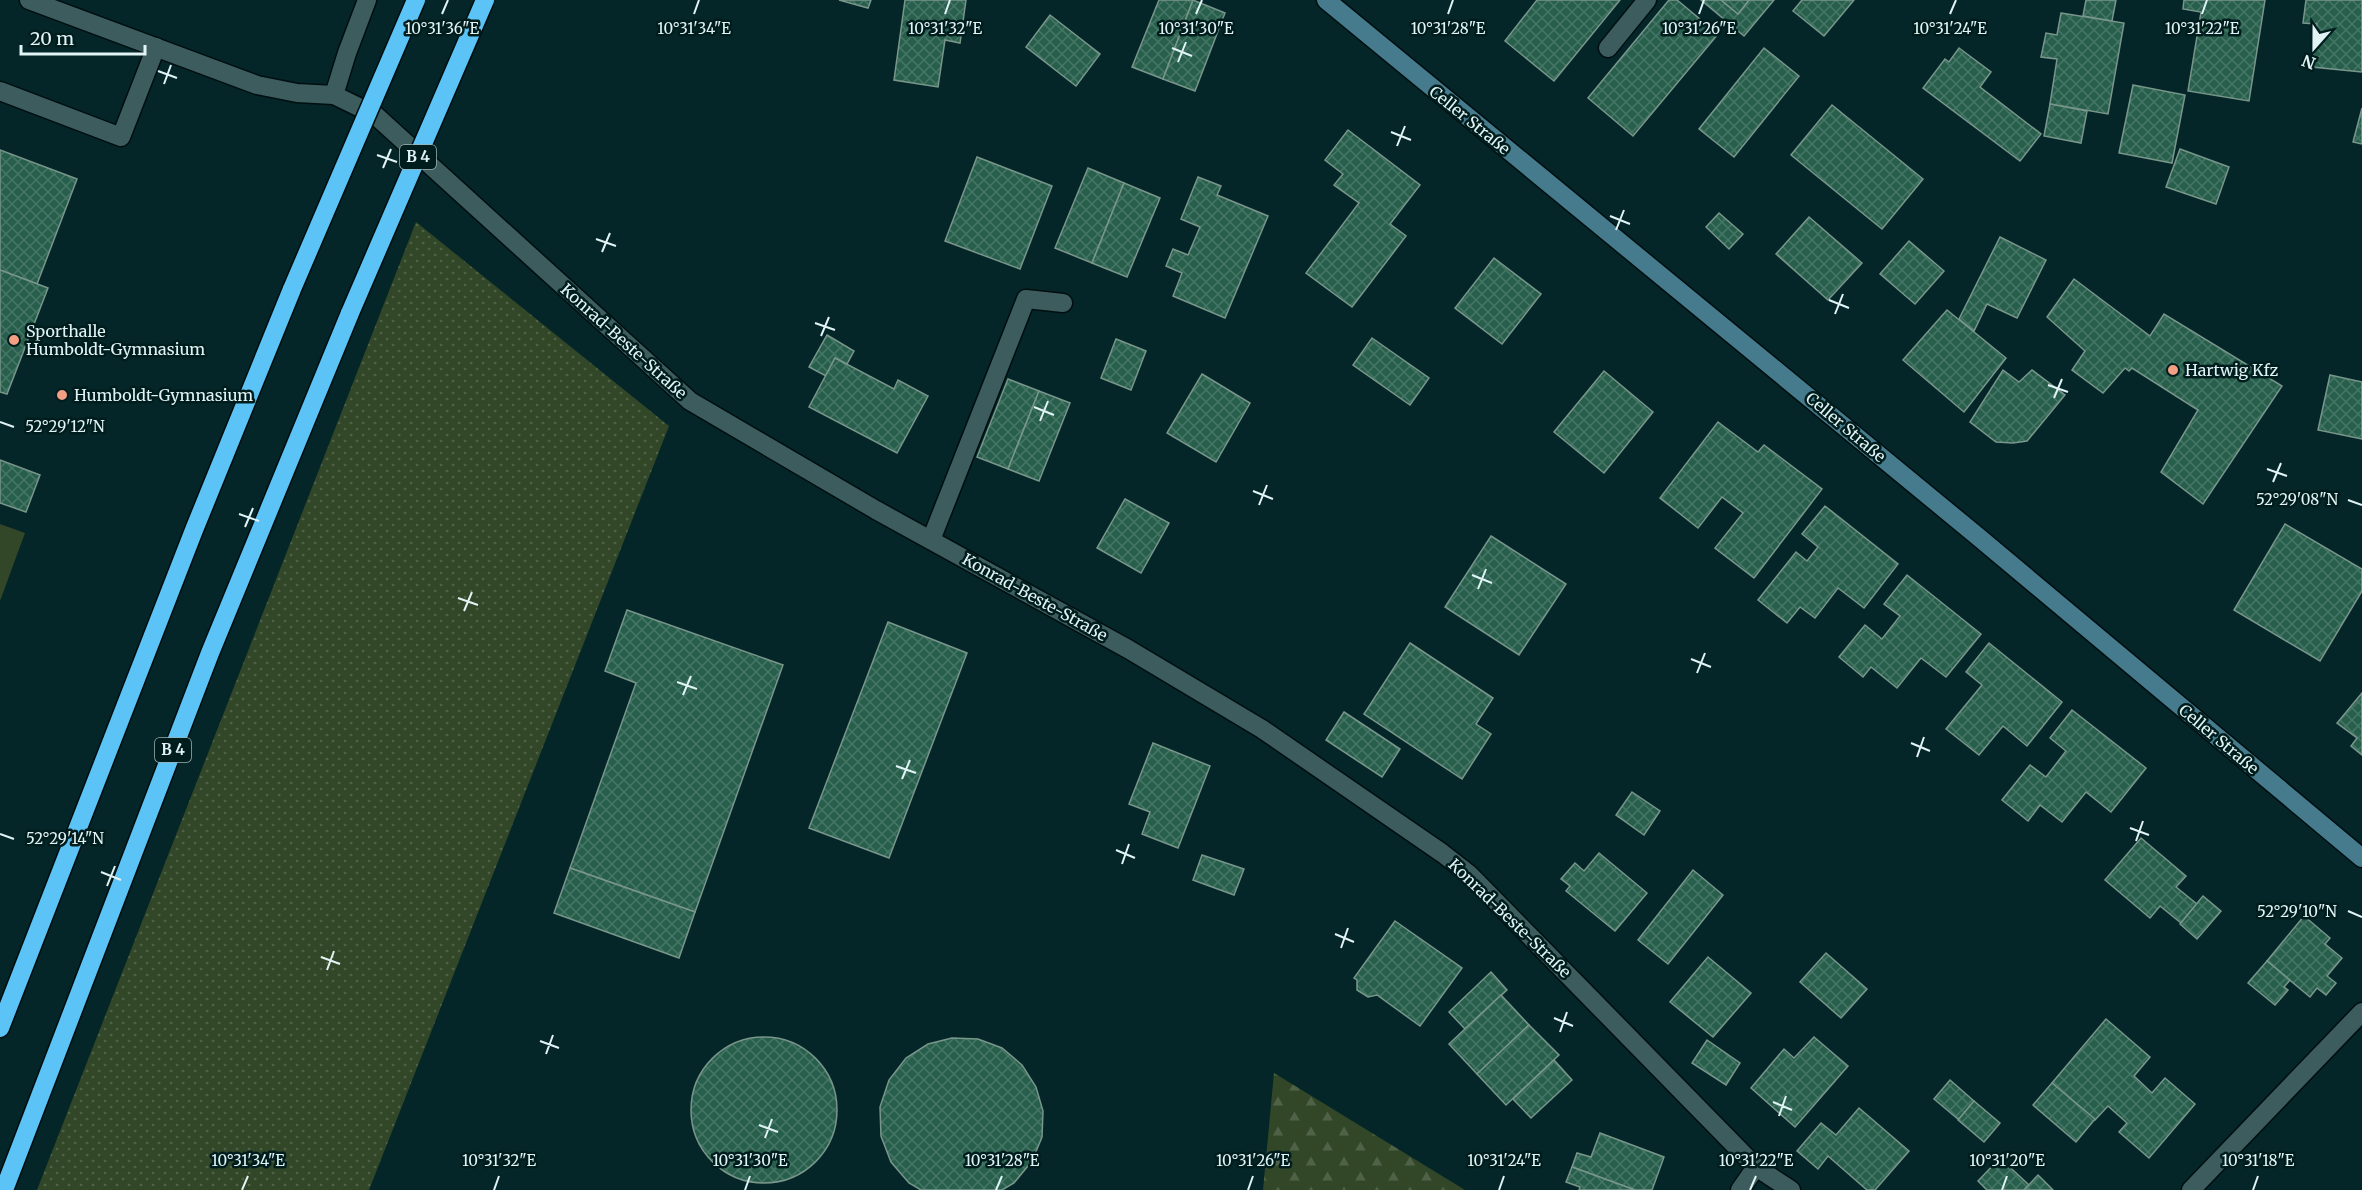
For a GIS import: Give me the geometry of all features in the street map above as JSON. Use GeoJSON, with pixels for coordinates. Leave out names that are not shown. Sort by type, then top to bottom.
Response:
{"type":"FeatureCollection","features":[{"type":"Feature","properties":{"kind":"highway"},"geometry":{"type":"LineString","coordinates":[[0,1028],[194,530],[292,289],[416,0]]}},
{"type":"Feature","properties":{"kind":"highway","name":"B 4"},"geometry":{"type":"LineString","coordinates":[[4,1190],[210,653],[350,313],[485,0]]}},
{"type":"Feature","properties":{"kind":"street"},"geometry":{"type":"LineString","coordinates":[[29,0],[257,85],[297,93],[334,95],[367,0]]}},
{"type":"Feature","properties":{"kind":"street","name":"Celler Straße"},"geometry":{"type":"LineString","coordinates":[[1326,0],[1976,535],[2362,858]]}},
{"type":"Feature","properties":{"kind":"street"},"geometry":{"type":"LineString","coordinates":[[1608,48],[1647,0]]}},
{"type":"Feature","properties":{"kind":"street"},"geometry":{"type":"LineString","coordinates":[[0,91],[121,136],[156,47]]}},
{"type":"Feature","properties":{"kind":"street","name":"Konrad-Beste-Straße"},"geometry":{"type":"LineString","coordinates":[[334,95],[375,115],[690,401],[931,540],[1128,649],[1262,729],[1442,853],[1469,874],[1756,1167],[1791,1190]]}},
{"type":"Feature","properties":{"kind":"street"},"geometry":{"type":"LineString","coordinates":[[931,540],[1026,299],[1063,303]]}},
{"type":"Feature","properties":{"kind":"street"},"geometry":{"type":"LineString","coordinates":[[2191,1190],[2362,1012]]}},
{"type":"Feature","properties":{"kind":"street"},"geometry":{"type":"LineString","coordinates":[[1740,1190],[1756,1167]]}},
{"type":"Feature","properties":{"kind":"green space"},"geometry":{"type":"Polygon","coordinates":[[[416,222],[669,426],[369,1190],[37,1190],[416,222]]]}},
{"type":"Feature","properties":{"kind":"green space"},"geometry":{"type":"Polygon","coordinates":[[[0,524],[25,533],[0,601],[0,524]]]}},
{"type":"Feature","properties":{"kind":"green space"},"geometry":{"type":"Polygon","coordinates":[[[1274,1073],[1465,1190],[1263,1190],[1274,1073]]]}},
{"type":"Feature","properties":{"kind":"building"},"geometry":{"type":"Polygon","coordinates":[[[839,0],[871,0],[868,8],[839,0]]]}},
{"type":"Feature","properties":{"kind":"building"},"geometry":{"type":"Polygon","coordinates":[[[905,0],[966,0],[960,43],[945,40],[938,87],[894,80],[905,0]]]}},
{"type":"Feature","properties":{"kind":"building"},"geometry":{"type":"Polygon","coordinates":[[[1159,0],[1193,0],[1163,79],[1132,67],[1159,0]]]}},
{"type":"Feature","properties":{"kind":"building"},"geometry":{"type":"Polygon","coordinates":[[[1193,0],[1225,13],[1195,91],[1163,79],[1193,0]]]}},
{"type":"Feature","properties":{"kind":"building"},"geometry":{"type":"Polygon","coordinates":[[[1537,0],[1620,0],[1554,81],[1505,41],[1537,0]]]}},
{"type":"Feature","properties":{"kind":"building"},"geometry":{"type":"Polygon","coordinates":[[[1669,0],[1677,0],[1718,34],[1633,136],[1588,98],[1669,0]]]}},
{"type":"Feature","properties":{"kind":"building"},"geometry":{"type":"Polygon","coordinates":[[[1701,0],[1721,0],[1738,14],[1749,0],[1774,0],[1744,36],[1701,0]]]}},
{"type":"Feature","properties":{"kind":"building"},"geometry":{"type":"Polygon","coordinates":[[[1721,0],[1749,0],[1738,14],[1721,0]]]}},
{"type":"Feature","properties":{"kind":"building"},"geometry":{"type":"Polygon","coordinates":[[[1802,0],[1854,0],[1824,36],[1793,11],[1802,0]]]}},
{"type":"Feature","properties":{"kind":"building"},"geometry":{"type":"Polygon","coordinates":[[[2086,0],[2116,0],[2112,21],[2083,16],[2086,0]]]}},
{"type":"Feature","properties":{"kind":"building"},"geometry":{"type":"Polygon","coordinates":[[[2184,0],[2265,0],[2249,101],[2188,91],[2201,12],[2183,9],[2184,0]]]}},
{"type":"Feature","properties":{"kind":"building"},"geometry":{"type":"Polygon","coordinates":[[[2306,0],[2362,0],[2362,72],[2312,67],[2317,24],[2303,23],[2306,0]]]}},
{"type":"Feature","properties":{"kind":"building"},"geometry":{"type":"Polygon","coordinates":[[[2061,13],[2124,23],[2108,114],[2050,104],[2057,59],[2041,57],[2046,33],[2057,35],[2061,13]]]}},
{"type":"Feature","properties":{"kind":"building"},"geometry":{"type":"Polygon","coordinates":[[[1050,15],[1100,54],[1076,86],[1026,47],[1050,15]]]}},
{"type":"Feature","properties":{"kind":"building"},"geometry":{"type":"Polygon","coordinates":[[[1764,48],[1799,76],[1734,157],[1699,129],[1764,48]]]}},
{"type":"Feature","properties":{"kind":"building"},"geometry":{"type":"Polygon","coordinates":[[[1959,48],[1991,72],[1980,87],[2041,134],[2020,161],[1923,88],[1945,59],[1949,62],[1959,48]]]}},
{"type":"Feature","properties":{"kind":"building"},"geometry":{"type":"Polygon","coordinates":[[[2133,85],[2185,95],[2172,163],[2119,153],[2133,85]]]}},
{"type":"Feature","properties":{"kind":"building"},"geometry":{"type":"Polygon","coordinates":[[[2050,104],[2087,111],[2081,143],[2044,136],[2050,104]]]}},
{"type":"Feature","properties":{"kind":"building"},"geometry":{"type":"Polygon","coordinates":[[[1832,105],[1923,179],[1882,229],[1791,155],[1832,105]]]}},
{"type":"Feature","properties":{"kind":"building"},"geometry":{"type":"Polygon","coordinates":[[[2362,108],[2362,144],[2353,142],[2362,108]]]}},
{"type":"Feature","properties":{"kind":"building"},"geometry":{"type":"Polygon","coordinates":[[[1348,130],[1420,185],[1390,224],[1406,236],[1352,307],[1306,273],[1359,203],[1334,185],[1343,174],[1325,160],[1348,130]]]}},
{"type":"Feature","properties":{"kind":"building"},"geometry":{"type":"Polygon","coordinates":[[[2180,149],[2229,167],[2216,204],[2166,187],[2180,149]]]}},
{"type":"Feature","properties":{"kind":"building"},"geometry":{"type":"Polygon","coordinates":[[[0,150],[77,179],[37,284],[0,270],[0,150]]]}},
{"type":"Feature","properties":{"kind":"building"},"geometry":{"type":"Polygon","coordinates":[[[977,157],[1052,186],[1020,269],[945,241],[977,157]]]}},
{"type":"Feature","properties":{"kind":"building"},"geometry":{"type":"Polygon","coordinates":[[[1088,168],[1124,183],[1092,263],[1055,248],[1088,168]]]}},
{"type":"Feature","properties":{"kind":"building"},"geometry":{"type":"Polygon","coordinates":[[[1198,177],[1221,186],[1217,195],[1268,216],[1225,318],[1173,296],[1182,273],[1166,266],[1173,249],[1188,255],[1200,227],[1181,219],[1198,177]]]}},
{"type":"Feature","properties":{"kind":"building"},"geometry":{"type":"Polygon","coordinates":[[[1124,183],[1160,198],[1127,277],[1092,263],[1124,183]]]}},
{"type":"Feature","properties":{"kind":"building"},"geometry":{"type":"Polygon","coordinates":[[[1719,213],[1743,234],[1729,249],[1706,227],[1719,213]]]}},
{"type":"Feature","properties":{"kind":"building"},"geometry":{"type":"Polygon","coordinates":[[[1809,217],[1862,263],[1828,300],[1776,254],[1809,217]]]}},
{"type":"Feature","properties":{"kind":"building"},"geometry":{"type":"Polygon","coordinates":[[[2000,237],[2046,260],[2017,318],[1987,304],[1974,331],[1959,319],[2000,237]]]}},
{"type":"Feature","properties":{"kind":"building"},"geometry":{"type":"Polygon","coordinates":[[[1909,241],[1944,271],[1915,304],[1880,274],[1909,241]]]}},
{"type":"Feature","properties":{"kind":"building"},"geometry":{"type":"Polygon","coordinates":[[[1494,258],[1541,294],[1502,344],[1455,308],[1494,258]]]}},
{"type":"Feature","properties":{"kind":"building","name":"Sporthalle Humboldt-Gymnasium"},"geometry":{"type":"Polygon","coordinates":[[[0,270],[48,288],[7,394],[0,392],[0,270]]]}},
{"type":"Feature","properties":{"kind":"building"},"geometry":{"type":"Polygon","coordinates":[[[2074,279],[2150,336],[2164,314],[2282,386],[2203,504],[2161,472],[2198,410],[2132,368],[2129,371],[2125,368],[2103,393],[2072,370],[2085,351],[2047,317],[2074,279]]]}},
{"type":"Feature","properties":{"kind":"building"},"geometry":{"type":"Polygon","coordinates":[[[1947,310],[2006,358],[1964,412],[1903,360],[1947,310]]]}},
{"type":"Feature","properties":{"kind":"building"},"geometry":{"type":"Polygon","coordinates":[[[827,335],[854,351],[847,364],[835,358],[826,376],[809,367],[827,335]]]}},
{"type":"Feature","properties":{"kind":"building"},"geometry":{"type":"Polygon","coordinates":[[[1372,338],[1429,378],[1410,405],[1353,365],[1372,338]]]}},
{"type":"Feature","properties":{"kind":"building"},"geometry":{"type":"Polygon","coordinates":[[[1116,339],[1146,351],[1131,390],[1101,378],[1116,339]]]}},
{"type":"Feature","properties":{"kind":"building"},"geometry":{"type":"Polygon","coordinates":[[[835,358],[894,389],[898,380],[928,396],[897,453],[809,407],[835,358]]]}},
{"type":"Feature","properties":{"kind":"building"},"geometry":{"type":"Polygon","coordinates":[[[2003,370],[2019,382],[2032,370],[2065,395],[2027,441],[1996,442],[1970,422],[2003,370]]]}},
{"type":"Feature","properties":{"kind":"building"},"geometry":{"type":"Polygon","coordinates":[[[1604,371],[1653,412],[1604,473],[1554,432],[1604,371]]]}},
{"type":"Feature","properties":{"kind":"building"},"geometry":{"type":"Polygon","coordinates":[[[1202,374],[1250,403],[1216,462],[1167,433],[1202,374]]]}},
{"type":"Feature","properties":{"kind":"building"},"geometry":{"type":"Polygon","coordinates":[[[2330,375],[2362,382],[2362,439],[2318,430],[2330,375]]]}},
{"type":"Feature","properties":{"kind":"building"},"geometry":{"type":"Polygon","coordinates":[[[1008,379],[1039,391],[1008,469],[977,457],[1008,379]]]}},
{"type":"Feature","properties":{"kind":"building"},"geometry":{"type":"Polygon","coordinates":[[[1039,391],[1070,403],[1039,481],[1008,469],[1039,391]]]}},
{"type":"Feature","properties":{"kind":"building"},"geometry":{"type":"Polygon","coordinates":[[[1718,422],[1758,452],[1764,445],[1822,489],[1754,578],[1715,548],[1743,513],[1722,497],[1698,528],[1660,498],[1718,422]]]}},
{"type":"Feature","properties":{"kind":"building"},"geometry":{"type":"Polygon","coordinates":[[[0,460],[40,475],[26,512],[0,503],[0,460]]]}},
{"type":"Feature","properties":{"kind":"building"},"geometry":{"type":"Polygon","coordinates":[[[1125,499],[1169,523],[1141,573],[1097,548],[1125,499]]]}},
{"type":"Feature","properties":{"kind":"building"},"geometry":{"type":"Polygon","coordinates":[[[1825,506],[1898,564],[1864,608],[1838,588],[1815,618],[1800,607],[1787,623],[1758,600],[1796,552],[1807,561],[1818,547],[1802,534],[1825,506]]]}},
{"type":"Feature","properties":{"kind":"building"},"geometry":{"type":"Polygon","coordinates":[[[2285,524],[2362,569],[2362,591],[2320,661],[2234,610],[2285,524]]]}},
{"type":"Feature","properties":{"kind":"building"},"geometry":{"type":"Polygon","coordinates":[[[1491,536],[1566,584],[1519,655],[1445,607],[1491,536]]]}},
{"type":"Feature","properties":{"kind":"building"},"geometry":{"type":"Polygon","coordinates":[[[1907,575],[1981,634],[1946,677],[1921,658],[1897,688],[1871,667],[1863,677],[1839,657],[1865,625],[1882,639],[1900,616],[1884,604],[1907,575]]]}},
{"type":"Feature","properties":{"kind":"building"},"geometry":{"type":"Polygon","coordinates":[[[627,610],[783,665],[695,912],[570,868],[636,683],[605,671],[627,610]]]}},
{"type":"Feature","properties":{"kind":"building"},"geometry":{"type":"Polygon","coordinates":[[[888,622],[967,653],[889,858],[809,828],[888,622]]]}},
{"type":"Feature","properties":{"kind":"building"},"geometry":{"type":"Polygon","coordinates":[[[1410,643],[1493,698],[1476,724],[1491,734],[1462,779],[1364,714],[1410,643]]]}},
{"type":"Feature","properties":{"kind":"building"},"geometry":{"type":"Polygon","coordinates":[[[1989,643],[2062,702],[2027,746],[2003,726],[1979,755],[1946,729],[1982,685],[1966,672],[1989,643]]]}},
{"type":"Feature","properties":{"kind":"building"},"geometry":{"type":"Polygon","coordinates":[[[2362,693],[2362,755],[2351,746],[2357,738],[2337,723],[2362,693]]]}},
{"type":"Feature","properties":{"kind":"building"},"geometry":{"type":"Polygon","coordinates":[[[2072,710],[2146,768],[2111,812],[2086,792],[2062,822],[2040,805],[2028,821],[2002,800],[2030,765],[2046,777],[2066,751],[2050,738],[2072,710]]]}},
{"type":"Feature","properties":{"kind":"building"},"geometry":{"type":"Polygon","coordinates":[[[1344,712],[1400,749],[1382,777],[1326,740],[1344,712]]]}},
{"type":"Feature","properties":{"kind":"building"},"geometry":{"type":"Polygon","coordinates":[[[1153,743],[1210,766],[1178,848],[1142,834],[1150,812],[1129,804],[1153,743]]]}},
{"type":"Feature","properties":{"kind":"building"},"geometry":{"type":"Polygon","coordinates":[[[1632,792],[1660,811],[1644,835],[1616,815],[1632,792]]]}},
{"type":"Feature","properties":{"kind":"building"},"geometry":{"type":"Polygon","coordinates":[[[2141,838],[2186,876],[2176,887],[2197,904],[2181,923],[2160,906],[2150,918],[2105,880],[2141,838]]]}},
{"type":"Feature","properties":{"kind":"building"},"geometry":{"type":"Polygon","coordinates":[[[1599,853],[1647,893],[1615,931],[1566,891],[1570,886],[1561,879],[1575,863],[1584,871],[1599,853]]]}},
{"type":"Feature","properties":{"kind":"building"},"geometry":{"type":"Polygon","coordinates":[[[1202,855],[1244,869],[1234,895],[1193,880],[1202,855]]]}},
{"type":"Feature","properties":{"kind":"building"},"geometry":{"type":"Polygon","coordinates":[[[570,868],[695,912],[679,958],[554,913],[570,868]]]}},
{"type":"Feature","properties":{"kind":"building"},"geometry":{"type":"Polygon","coordinates":[[[1693,870],[1723,895],[1668,964],[1638,940],[1693,870]]]}},
{"type":"Feature","properties":{"kind":"building"},"geometry":{"type":"Polygon","coordinates":[[[2203,896],[2221,911],[2197,939],[2180,924],[2203,896]]]}},
{"type":"Feature","properties":{"kind":"building"},"geometry":{"type":"Polygon","coordinates":[[[2304,916],[2330,938],[2325,944],[2342,958],[2327,976],[2336,983],[2326,995],[2317,988],[2310,997],[2267,961],[2304,916]]]}},
{"type":"Feature","properties":{"kind":"building"},"geometry":{"type":"Polygon","coordinates":[[[1395,921],[1462,968],[1420,1026],[1377,995],[1368,997],[1357,990],[1357,980],[1354,978],[1395,921]]]}},
{"type":"Feature","properties":{"kind":"building"},"geometry":{"type":"Polygon","coordinates":[[[1826,953],[1867,989],[1841,1018],[1800,982],[1826,953]]]}},
{"type":"Feature","properties":{"kind":"building"},"geometry":{"type":"Polygon","coordinates":[[[1708,957],[1751,993],[1713,1037],[1670,1002],[1708,957]]]}},
{"type":"Feature","properties":{"kind":"building"},"geometry":{"type":"Polygon","coordinates":[[[2267,961],[2290,980],[2284,987],[2288,990],[2275,1005],[2248,983],[2267,961]]]}},
{"type":"Feature","properties":{"kind":"building"},"geometry":{"type":"Polygon","coordinates":[[[1491,972],[1507,990],[1465,1029],[1449,1012],[1491,972]]]}},
{"type":"Feature","properties":{"kind":"building"},"geometry":{"type":"Polygon","coordinates":[[[1501,995],[1529,1025],[1477,1074],[1449,1044],[1501,995]]]}},
{"type":"Feature","properties":{"kind":"building"},"geometry":{"type":"Polygon","coordinates":[[[2106,1019],[2150,1057],[2134,1076],[2152,1093],[2165,1078],[2195,1104],[2149,1158],[2119,1132],[2127,1123],[2108,1106],[2095,1120],[2052,1083],[2106,1019]]]}},
{"type":"Feature","properties":{"kind":"building"},"geometry":{"type":"Polygon","coordinates":[[[1529,1025],[1559,1055],[1506,1105],[1477,1074],[1529,1025]]]}},
{"type":"Feature","properties":{"kind":"building"},"geometry":{"type":"Polygon","coordinates":[[[764,1037],[778,1038],[792,1043],[805,1049],[816,1058],[825,1069],[831,1082],[836,1096],[836,1124],[831,1138],[825,1151],[816,1162],[805,1171],[792,1177],[778,1182],[764,1183],[750,1182],[736,1177],[723,1171],[712,1162],[703,1151],[697,1138],[692,1124],[691,1110],[692,1096],[697,1082],[703,1069],[712,1058],[723,1049],[736,1043],[750,1038],[764,1037]]]}},
{"type":"Feature","properties":{"kind":"building"},"geometry":{"type":"Polygon","coordinates":[[[1814,1037],[1848,1066],[1795,1127],[1751,1088],[1784,1049],[1794,1058],[1814,1037]]]}},
{"type":"Feature","properties":{"kind":"building"},"geometry":{"type":"Polygon","coordinates":[[[952,1038],[978,1039],[1002,1048],[1022,1065],[1036,1087],[1043,1111],[1042,1137],[1032,1161],[1014,1183],[1002,1190],[921,1190],[909,1183],[891,1162],[881,1136],[880,1107],[889,1080],[906,1058],[928,1044],[952,1038]]]}},
{"type":"Feature","properties":{"kind":"building"},"geometry":{"type":"Polygon","coordinates":[[[1707,1040],[1740,1063],[1726,1085],[1692,1063],[1707,1040]]]}},
{"type":"Feature","properties":{"kind":"building"},"geometry":{"type":"Polygon","coordinates":[[[1554,1060],[1572,1080],[1531,1118],[1513,1099],[1554,1060]]]}},
{"type":"Feature","properties":{"kind":"building"},"geometry":{"type":"Polygon","coordinates":[[[1950,1080],[1974,1101],[1959,1120],[1934,1099],[1950,1080]]]}},
{"type":"Feature","properties":{"kind":"building"},"geometry":{"type":"Polygon","coordinates":[[[2052,1083],[2095,1119],[2076,1142],[2033,1105],[2052,1083]]]}},
{"type":"Feature","properties":{"kind":"building"},"geometry":{"type":"Polygon","coordinates":[[[1974,1101],[2000,1123],[1984,1142],[1958,1120],[1974,1101]]]}},
{"type":"Feature","properties":{"kind":"building"},"geometry":{"type":"Polygon","coordinates":[[[1859,1108],[1909,1151],[1875,1190],[1867,1190],[1828,1156],[1818,1169],[1797,1151],[1821,1123],[1836,1135],[1859,1108]]]}},
{"type":"Feature","properties":{"kind":"building"},"geometry":{"type":"Polygon","coordinates":[[[1600,1133],[1664,1157],[1652,1190],[1635,1190],[1572,1167],[1577,1153],[1591,1157],[1600,1133]]]}},
{"type":"Feature","properties":{"kind":"building"},"geometry":{"type":"Polygon","coordinates":[[[2000,1158],[2029,1185],[2024,1190],[1987,1190],[1978,1181],[2000,1158]]]}},
{"type":"Feature","properties":{"kind":"building"},"geometry":{"type":"Polygon","coordinates":[[[1572,1167],[1635,1190],[1579,1190],[1580,1187],[1566,1182],[1572,1167]]]}},
{"type":"Feature","properties":{"kind":"building"},"geometry":{"type":"Polygon","coordinates":[[[2038,1175],[2053,1190],[2024,1190],[2038,1175]]]}},
{"type":"Feature","properties":{"kind":"place","name":"Sporthalle Humboldt-Gymnasium"},"geometry":{"type":"Point","coordinates":[14,340]}},
{"type":"Feature","properties":{"kind":"place","name":"Hartwig Kfz"},"geometry":{"type":"Point","coordinates":[2173,370]}},
{"type":"Feature","properties":{"kind":"place","name":"Humboldt-Gymnasium"},"geometry":{"type":"Point","coordinates":[62,395]}}]}
